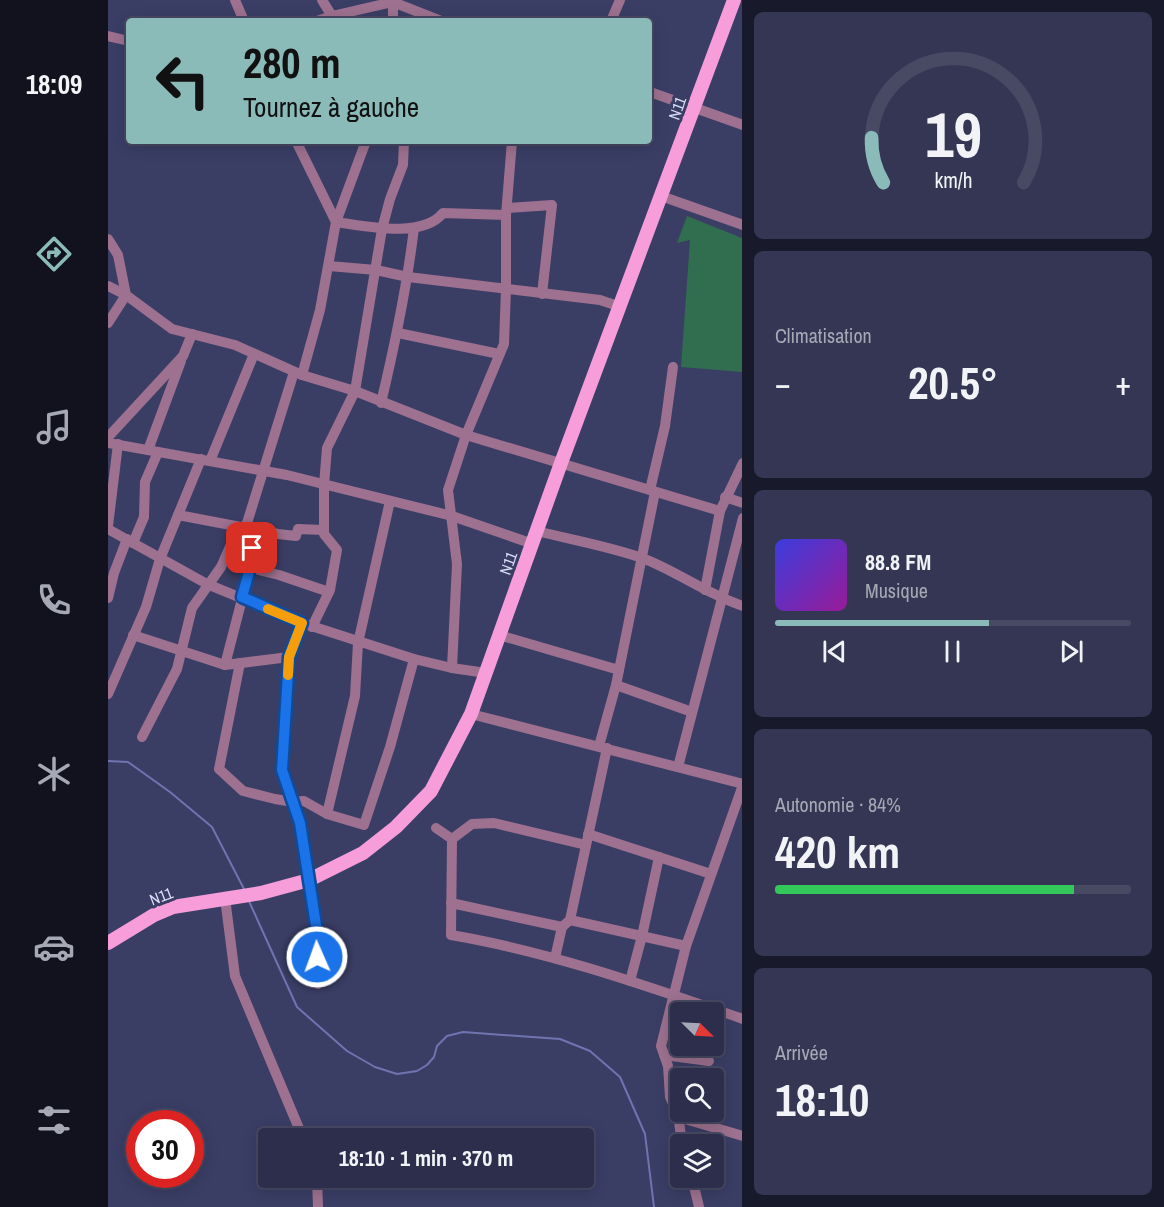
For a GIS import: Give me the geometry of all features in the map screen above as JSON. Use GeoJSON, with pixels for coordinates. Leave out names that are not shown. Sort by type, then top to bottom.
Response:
{"type":"FeatureCollection","features":[{"type":"Feature","properties":{"kind":"main road","name":"N11"},"geometry":{"type":"LineString","coordinates":[[108,943],[154,915],[173,907],[261,893],[309,880],[363,853],[396,827],[431,791],[471,714],[561,463],[734,0]]}},
{"type":"Feature","properties":{"kind":"street"},"geometry":{"type":"LineString","coordinates":[[235,0],[243,18]]}},
{"type":"Feature","properties":{"kind":"street"},"geometry":{"type":"LineString","coordinates":[[322,0],[332,16]]}},
{"type":"Feature","properties":{"kind":"street"},"geometry":{"type":"LineString","coordinates":[[613,18],[620,0]]}},
{"type":"Feature","properties":{"kind":"street"},"geometry":{"type":"LineString","coordinates":[[393,1],[393,18]]}},
{"type":"Feature","properties":{"kind":"street"},"geometry":{"type":"LineString","coordinates":[[326,18],[393,1],[434,18]]}},
{"type":"Feature","properties":{"kind":"street"},"geometry":{"type":"LineString","coordinates":[[108,36],[126,40]]}},
{"type":"Feature","properties":{"kind":"street"},"geometry":{"type":"LineString","coordinates":[[652,93],[742,125]]}},
{"type":"Feature","properties":{"kind":"street"},"geometry":{"type":"LineString","coordinates":[[297,144],[336,222]]}},
{"type":"Feature","properties":{"kind":"street"},"geometry":{"type":"LineString","coordinates":[[225,665],[250,568],[247,523],[262,471],[320,310],[336,222],[365,144]]}},
{"type":"Feature","properties":{"kind":"street"},"geometry":{"type":"LineString","coordinates":[[318,984],[316,925],[300,823],[282,770],[289,657],[329,592],[337,550],[324,534],[327,448],[355,391],[382,229],[403,165],[404,144]]}},
{"type":"Feature","properties":{"kind":"street"},"geometry":{"type":"LineString","coordinates":[[452,668],[457,564],[448,490],[466,435],[504,344],[507,211],[512,144]]}},
{"type":"Feature","properties":{"kind":"street"},"geometry":{"type":"LineString","coordinates":[[661,196],[742,225]]}},
{"type":"Feature","properties":{"kind":"street"},"geometry":{"type":"LineString","coordinates":[[336,222],[382,229],[414,228],[438,219],[443,213],[507,211],[552,205],[542,294]]}},
{"type":"Feature","properties":{"kind":"street"},"geometry":{"type":"LineString","coordinates":[[381,402],[398,333],[414,228]]}},
{"type":"Feature","properties":{"kind":"street"},"geometry":{"type":"LineString","coordinates":[[108,240],[118,255],[126,295],[108,323]]}},
{"type":"Feature","properties":{"kind":"street"},"geometry":{"type":"LineString","coordinates":[[329,266],[376,270],[408,277],[600,300],[621,307]]}},
{"type":"Feature","properties":{"kind":"street"},"geometry":{"type":"LineString","coordinates":[[108,286],[126,295],[172,329],[235,345],[298,373],[355,391],[466,435],[720,511]]}},
{"type":"Feature","properties":{"kind":"street"},"geometry":{"type":"LineString","coordinates":[[398,333],[499,354]]}},
{"type":"Feature","properties":{"kind":"street"},"geometry":{"type":"LineString","coordinates":[[108,598],[114,573],[144,517],[146,482],[153,451],[192,334]]}},
{"type":"Feature","properties":{"kind":"street"},"geometry":{"type":"LineString","coordinates":[[108,694],[146,607],[160,559],[178,515],[206,460],[254,354]]}},
{"type":"Feature","properties":{"kind":"street"},"geometry":{"type":"LineString","coordinates":[[108,437],[183,356]]}},
{"type":"Feature","properties":{"kind":"street"},"geometry":{"type":"LineString","coordinates":[[555,958],[587,840],[603,747],[642,558],[673,367]]}},
{"type":"Feature","properties":{"kind":"street"},"geometry":{"type":"LineString","coordinates":[[486,673],[414,659],[307,625],[207,584],[130,541],[108,527],[113,444],[324,484],[535,538],[642,558],[720,599],[742,606]]}},
{"type":"Feature","properties":{"kind":"street"},"geometry":{"type":"LineString","coordinates":[[705,590],[720,511],[742,463]]}},
{"type":"Feature","properties":{"kind":"street"},"geometry":{"type":"LineString","coordinates":[[725,497],[742,503]]}},
{"type":"Feature","properties":{"kind":"street"},"geometry":{"type":"LineString","coordinates":[[327,814],[355,696],[358,643],[390,501]]}},
{"type":"Feature","properties":{"kind":"street"},"geometry":{"type":"LineString","coordinates":[[178,515],[296,536],[298,529],[324,530]]}},
{"type":"Feature","properties":{"kind":"street"},"geometry":{"type":"LineString","coordinates":[[678,767],[742,518]]}},
{"type":"Feature","properties":{"kind":"street"},"geometry":{"type":"LineString","coordinates":[[142,738],[177,669],[192,608],[221,567],[233,540],[249,527]]}},
{"type":"Feature","properties":{"kind":"street"},"geometry":{"type":"LineString","coordinates":[[250,568],[329,592]]}},
{"type":"Feature","properties":{"kind":"street"},"geometry":{"type":"LineString","coordinates":[[132,635],[225,665],[289,657]]}},
{"type":"Feature","properties":{"kind":"street"},"geometry":{"type":"LineString","coordinates":[[499,635],[619,670]]}},
{"type":"Feature","properties":{"kind":"street"},"geometry":{"type":"LineString","coordinates":[[240,663],[219,769],[243,792],[293,802],[304,801],[327,814],[364,825],[390,747],[414,659]]}},
{"type":"Feature","properties":{"kind":"street"},"geometry":{"type":"LineString","coordinates":[[616,686],[692,712]]}},
{"type":"Feature","properties":{"kind":"street"},"geometry":{"type":"LineString","coordinates":[[471,714],[742,784],[686,946],[661,1046],[669,1066],[670,1097]]}},
{"type":"Feature","properties":{"kind":"street"},"geometry":{"type":"LineString","coordinates":[[452,839],[472,824],[494,823],[587,840],[659,857],[711,874]]}},
{"type":"Feature","properties":{"kind":"street"},"geometry":{"type":"LineString","coordinates":[[436,828],[452,839]]}},
{"type":"Feature","properties":{"kind":"street"},"geometry":{"type":"LineString","coordinates":[[452,839],[451,935],[494,942],[555,958],[675,995],[742,1019]]}},
{"type":"Feature","properties":{"kind":"street"},"geometry":{"type":"LineString","coordinates":[[630,981],[659,857]]}},
{"type":"Feature","properties":{"kind":"street"},"geometry":{"type":"LineString","coordinates":[[232,897],[235,976],[299,1128]]}},
{"type":"Feature","properties":{"kind":"street"},"geometry":{"type":"LineString","coordinates":[[452,903],[642,936],[686,946]]}},
{"type":"Feature","properties":{"kind":"street"},"geometry":{"type":"LineString","coordinates":[[664,1055],[709,1061]]}},
{"type":"Feature","properties":{"kind":"street"},"geometry":{"type":"LineString","coordinates":[[695,1122],[742,1136]]}},
{"type":"Feature","properties":{"kind":"street"},"geometry":{"type":"LineString","coordinates":[[317,1188],[318,1207]]}},
{"type":"Feature","properties":{"kind":"street"},"geometry":{"type":"LineString","coordinates":[[694,1188],[699,1207]]}},
{"type":"Feature","properties":{"kind":"green space"},"geometry":{"type":"Polygon","coordinates":[[[687,216],[742,238],[742,372],[681,367],[690,240],[677,243],[687,216]]]}},
{"type":"Feature","properties":{"kind":"waterway"},"geometry":{"type":"LineString","coordinates":[[108,761],[128,762],[170,792],[212,827],[245,891]]}},
{"type":"Feature","properties":{"kind":"waterway"},"geometry":{"type":"LineString","coordinates":[[248,899],[297,1007],[347,1051],[375,1067],[397,1074],[417,1071],[434,1057],[437,1046],[447,1036],[463,1032],[560,1039],[590,1051],[620,1077],[645,1134],[654,1207]]}},
{"type":"Feature","properties":{"kind":"slow traffic"},"geometry":{"type":"LineString","coordinates":[[268,609],[302,623],[289,657],[288,675]]}},
{"type":"Feature","properties":{"kind":"route"},"geometry":{"type":"LineString","coordinates":[[252,548],[250,568],[242,597],[302,623],[289,657],[282,770],[300,823],[316,925],[317,957]]}}]}
